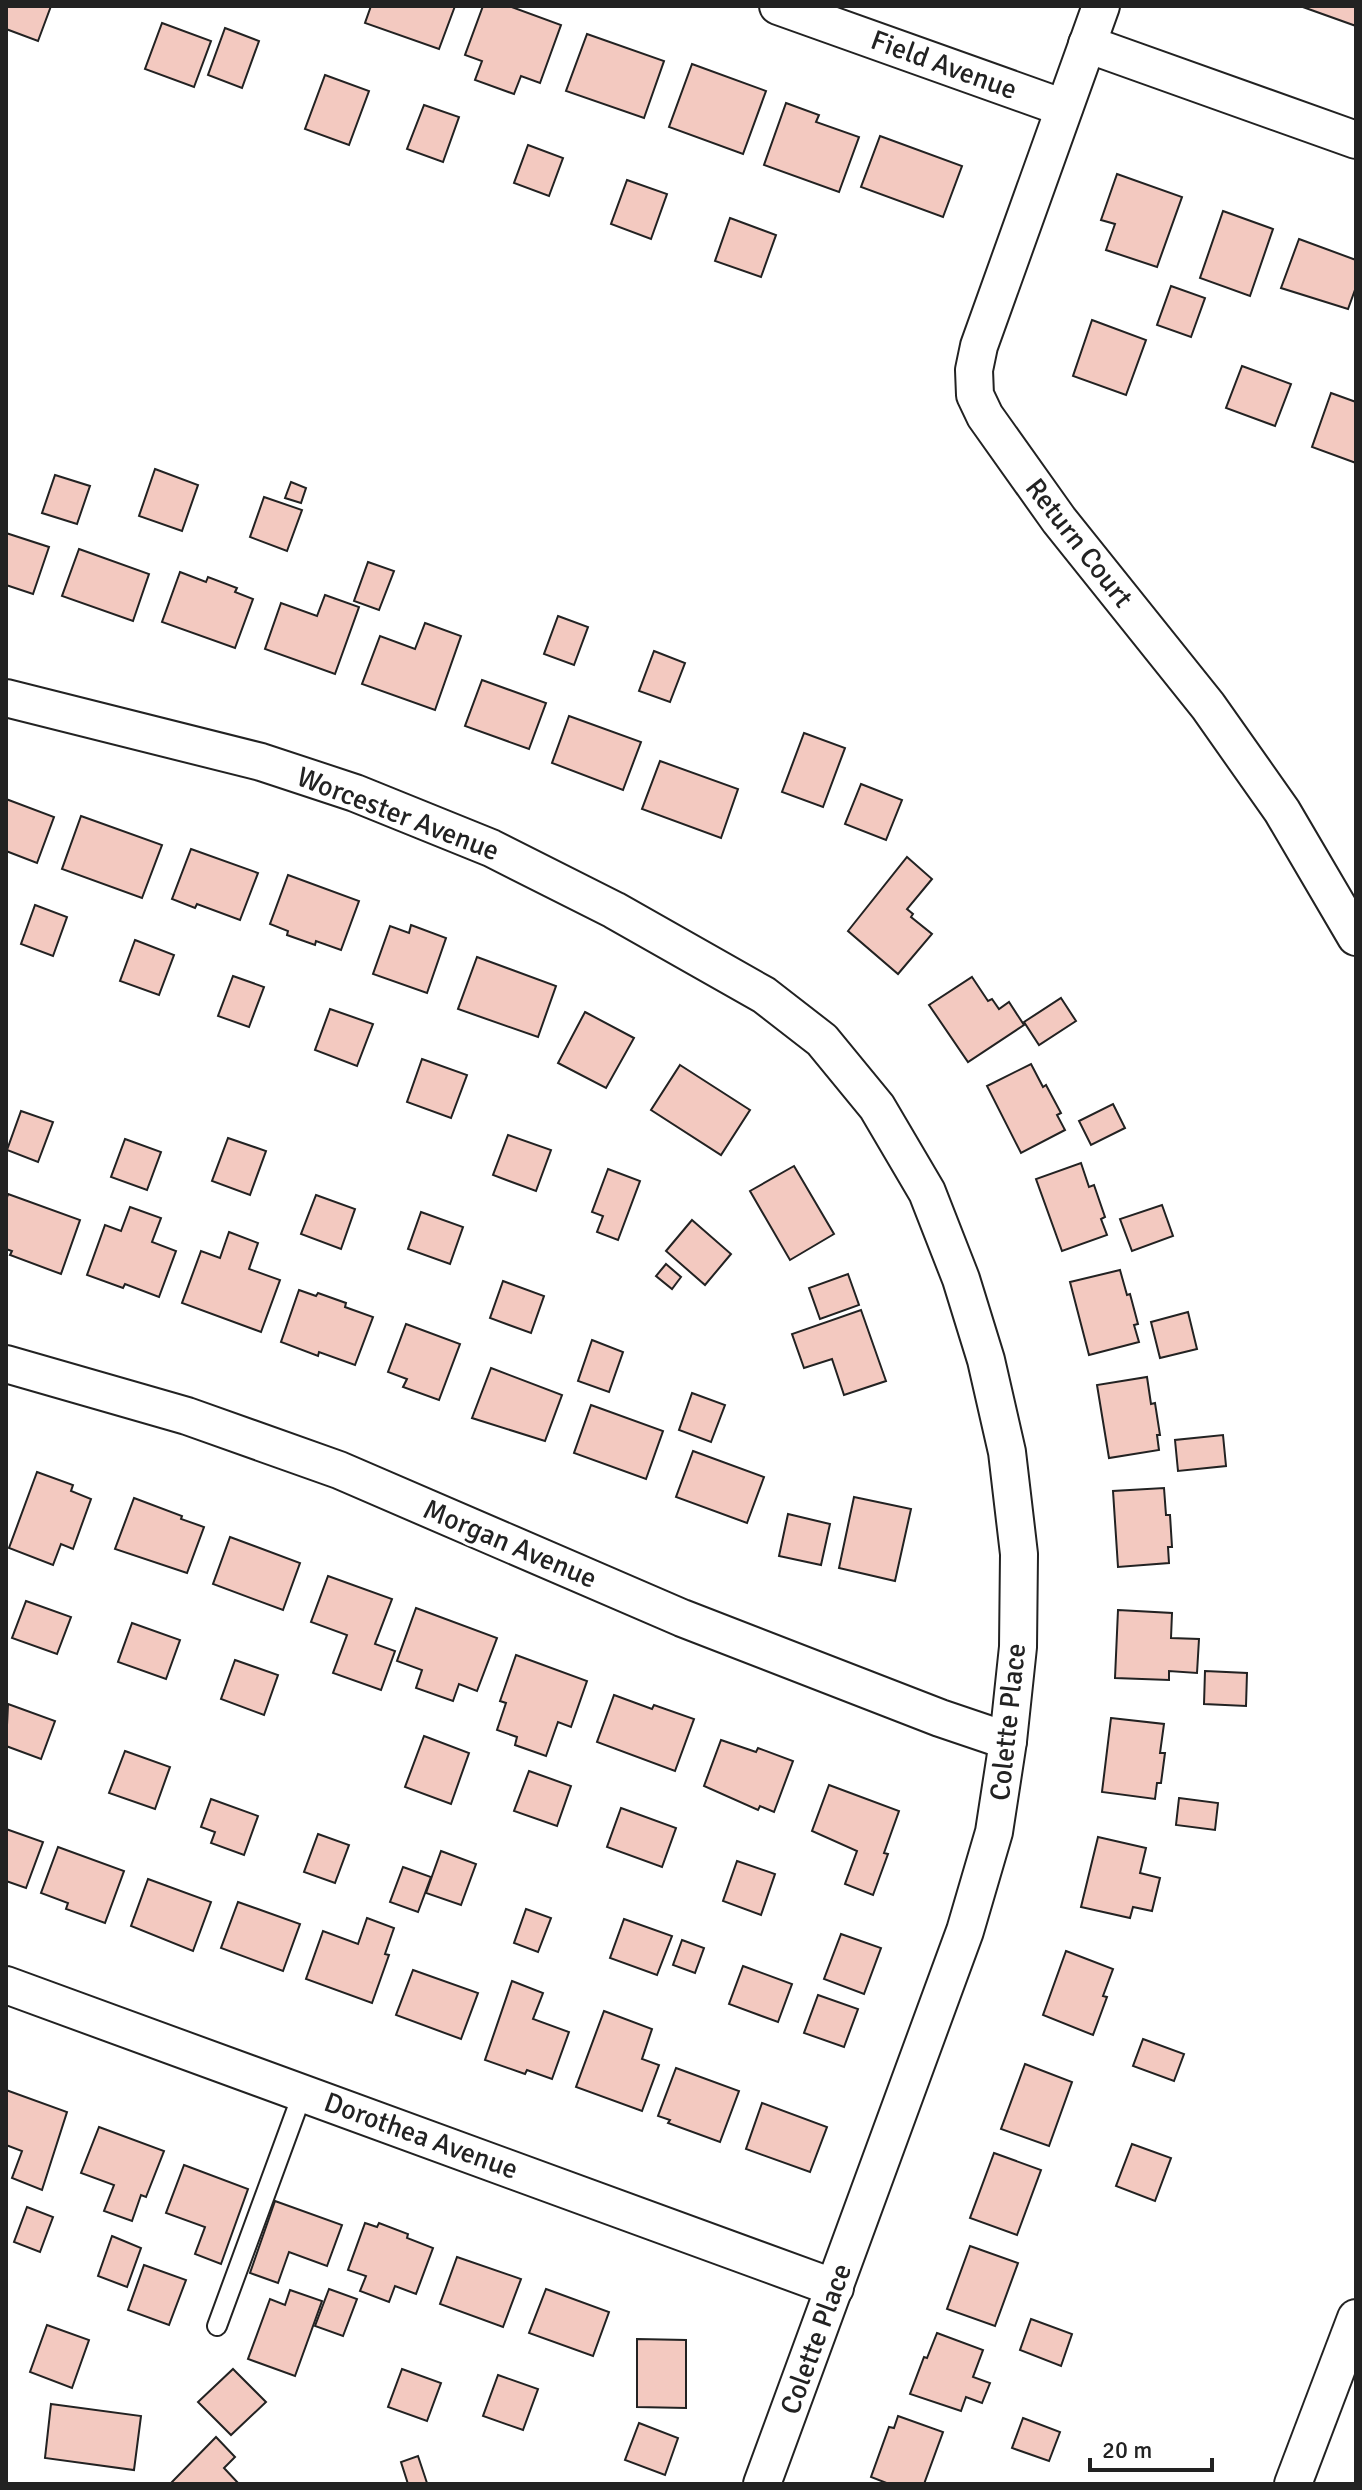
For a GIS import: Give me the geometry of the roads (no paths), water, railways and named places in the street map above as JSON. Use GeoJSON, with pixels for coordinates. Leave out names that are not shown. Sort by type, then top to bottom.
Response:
{"type":"FeatureCollection","features":[{"type":"Feature","properties":{"kind":"street","name":"Field Avenue"},"geometry":{"type":"LineString","coordinates":[[778,6],[1064,108]]}},
{"type":"Feature","properties":{"kind":"street","name":"Return Court"},"geometry":{"type":"LineString","coordinates":[[1101,6],[979,346],[974,370],[975,395],[985,416],[1059,520],[1208,706],[1282,811],[1356,937]]}},
{"type":"Feature","properties":{"kind":"street"},"geometry":{"type":"LineString","coordinates":[[1087,44],[1356,140]]}},
{"type":"Feature","properties":{"kind":"street","name":"Worcester Avenue"},"geometry":{"type":"LineString","coordinates":[[6,698],[261,762],[355,793],[491,848],[614,910],[764,995]]}},
{"type":"Feature","properties":{"kind":"street","name":"Colette Place"},"geometry":{"type":"LineString","coordinates":[[762,2484],[965,1931],[994,1832],[1018,1647],[1019,1554],[1007,1452],[986,1360],[961,1279],[927,1192],[877,1107],[822,1040],[764,995]]}},
{"type":"Feature","properties":{"kind":"street","name":"Morgan Avenue"},"geometry":{"type":"LineString","coordinates":[[6,1364],[187,1416],[339,1470],[682,1618],[940,1718],[1008,1741]]}},
{"type":"Feature","properties":{"kind":"street","name":"Dorothea Avenue"},"geometry":{"type":"LineString","coordinates":[[6,1985],[835,2288]]}},
{"type":"Feature","properties":{"kind":"street"},"geometry":{"type":"LineString","coordinates":[[1294,2484],[1356,2318]]}},
{"type":"Feature","properties":{"kind":"lane"},"geometry":{"type":"LineString","coordinates":[[217,2326],[303,2092]]}}]}
